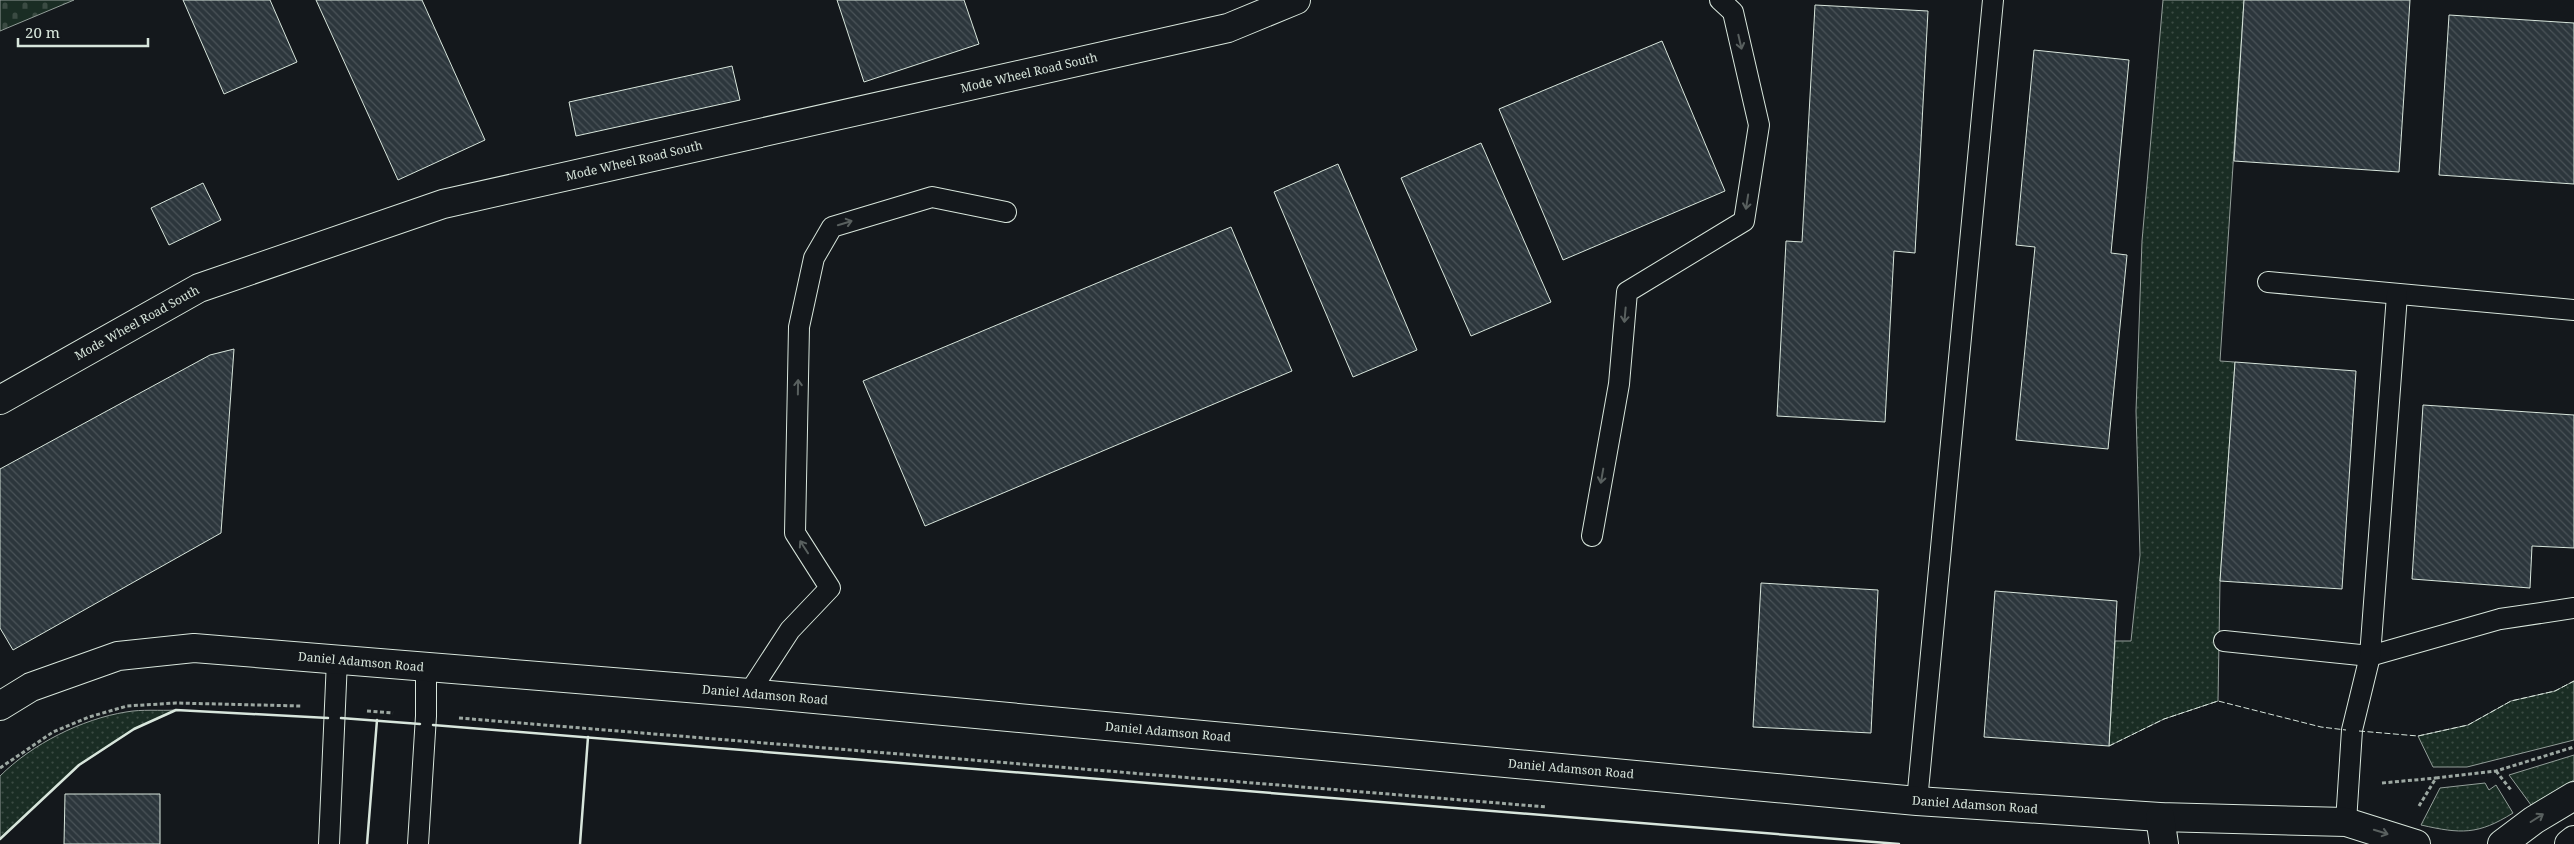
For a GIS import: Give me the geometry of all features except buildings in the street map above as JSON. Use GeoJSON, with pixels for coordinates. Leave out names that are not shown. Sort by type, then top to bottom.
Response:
{"type":"FeatureCollection","features":[{"type":"Feature","properties":{"kind":"street","name":"Mode Wheel Road South"},"geometry":{"type":"LineString","coordinates":[[0,400],[199,288],[443,204],[1228,28],[1296,0]]}},
{"type":"Feature","properties":{"kind":"street","name":"Daniel Adamson Road"},"geometry":{"type":"LineString","coordinates":[[0,706],[31,687],[118,656],[194,648],[749,693],[1916,801],[2160,817],[2346,822],[2407,841]]}},
{"type":"Feature","properties":{"kind":"street"},"geometry":{"type":"LineString","coordinates":[[2502,844],[2534,820],[2574,796]]}},
{"type":"Feature","properties":{"kind":"street"},"geometry":{"type":"LineString","coordinates":[[2160,817],[2164,844]]}},
{"type":"Feature","properties":{"kind":"street"},"geometry":{"type":"LineString","coordinates":[[2569,844],[2574,840]]}},
{"type":"Feature","properties":{"kind":"lane"},"geometry":{"type":"LineString","coordinates":[[1592,536],[1619,384],[1627,292],[1744,221],[1759,125],[1734,12],[1720,0]]}},
{"type":"Feature","properties":{"kind":"lane"},"geometry":{"type":"LineString","coordinates":[[1916,801],[1993,0]]}},
{"type":"Feature","properties":{"kind":"lane"},"geometry":{"type":"LineString","coordinates":[[749,693],[790,630],[830,588],[795,533],[799,326],[814,258],[832,227],[932,197],[1006,212]]}},
{"type":"Feature","properties":{"kind":"lane"},"geometry":{"type":"LineString","coordinates":[[2268,282],[2574,310]]}},
{"type":"Feature","properties":{"kind":"lane"},"geometry":{"type":"LineString","coordinates":[[2346,822],[2352,730],[2370,656],[2397,294]]}},
{"type":"Feature","properties":{"kind":"lane"},"geometry":{"type":"LineString","coordinates":[[2224,641],[2370,656],[2500,619],[2574,608]]}},
{"type":"Feature","properties":{"kind":"lane"},"geometry":{"type":"LineString","coordinates":[[329,844],[337,660]]}},
{"type":"Feature","properties":{"kind":"lane"},"geometry":{"type":"LineString","coordinates":[[418,844],[426,716],[426,667]]}},
{"type":"Feature","properties":{"kind":"path"},"geometry":{"type":"LineString","coordinates":[[0,768],[53,732],[89,717],[127,706],[176,703],[336,708],[1551,807]]}},
{"type":"Feature","properties":{"kind":"path"},"geometry":{"type":"LineString","coordinates":[[2407,841],[2436,778],[2496,771],[2574,747]]}},
{"type":"Feature","properties":{"kind":"green space"},"geometry":{"type":"Polygon","coordinates":[[[0,0],[74,0],[0,31],[0,0]]]}},
{"type":"Feature","properties":{"kind":"green space"},"geometry":{"type":"Polygon","coordinates":[[[2163,0],[2244,0],[2220,361],[2235,362],[2220,581],[2218,701],[2164,719],[2109,746],[2115,641],[2131,641],[2140,555],[2136,411],[2142,241],[2163,0]]]}},
{"type":"Feature","properties":{"kind":"green space"},"geometry":{"type":"Polygon","coordinates":[[[2574,681],[2574,740],[2467,767],[2433,767],[2418,736],[2468,725],[2511,701],[2555,691],[2574,681]]]}},
{"type":"Feature","properties":{"kind":"green space"},"geometry":{"type":"Polygon","coordinates":[[[176,710],[134,729],[79,765],[0,839],[0,776],[27,753],[75,727],[109,715],[138,711],[176,710]]]}},
{"type":"Feature","properties":{"kind":"green space"},"geometry":{"type":"Polygon","coordinates":[[[2574,755],[2574,780],[2531,805],[2509,775],[2574,755]]]}},
{"type":"Feature","properties":{"kind":"green space"},"geometry":{"type":"Polygon","coordinates":[[[2485,783],[2489,790],[2496,785],[2513,813],[2489,825],[2469,831],[2447,830],[2421,825],[2440,788],[2485,783]]]}},
{"type":"Feature","properties":{"kind":"fence"},"geometry":{"type":"LineString","coordinates":[[2359,731],[2418,736],[2468,725],[2511,701],[2555,691],[2574,681]]}},
{"type":"Feature","properties":{"kind":"fence"},"geometry":{"type":"LineString","coordinates":[[2109,746],[2164,719],[2218,701],[2321,727],[2346,730]]}},
{"type":"Feature","properties":{"kind":"wall"},"geometry":{"type":"LineString","coordinates":[[0,839],[79,765],[134,729],[176,710],[328,718]]}},
{"type":"Feature","properties":{"kind":"wall"},"geometry":{"type":"LineString","coordinates":[[341,718],[420,724]]}},
{"type":"Feature","properties":{"kind":"wall"},"geometry":{"type":"LineString","coordinates":[[367,844],[377,720]]}},
{"type":"Feature","properties":{"kind":"wall"},"geometry":{"type":"LineString","coordinates":[[433,725],[1899,844]]}},
{"type":"Feature","properties":{"kind":"wall"},"geometry":{"type":"LineString","coordinates":[[580,844],[588,737]]}}]}
